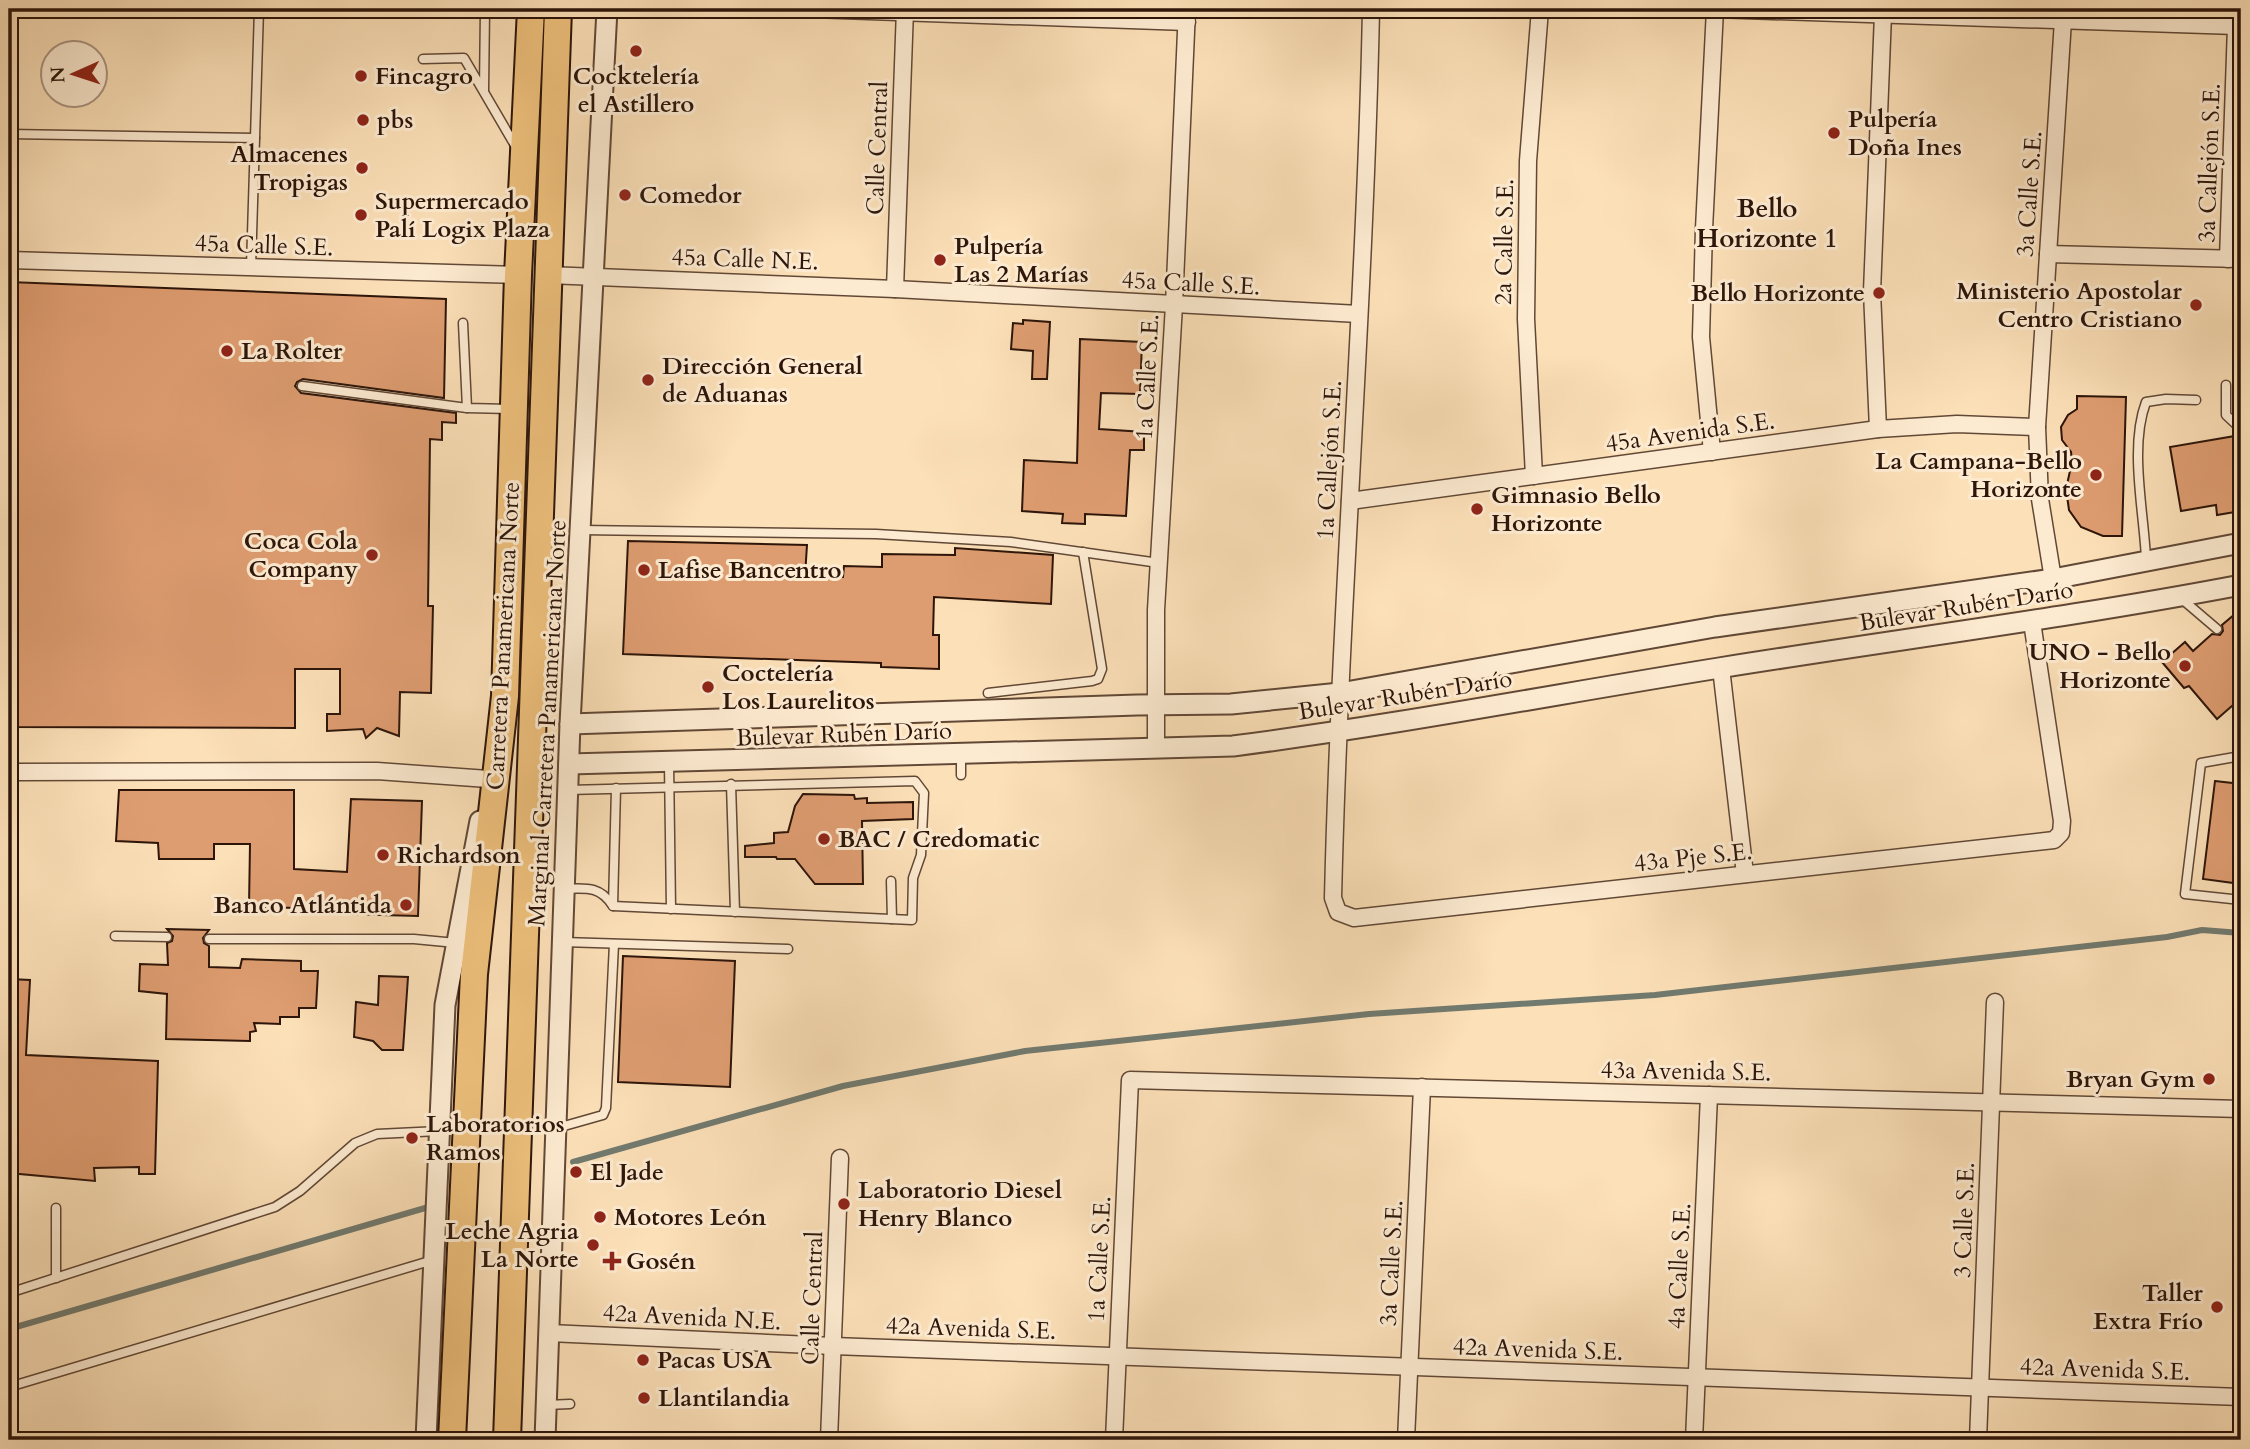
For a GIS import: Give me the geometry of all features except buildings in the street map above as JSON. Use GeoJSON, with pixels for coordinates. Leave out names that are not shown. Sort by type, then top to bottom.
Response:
{"type":"FeatureCollection","features":[{"type":"Feature","properties":{"kind":"highway","name":"Carretera Panamericana Norte"},"geometry":{"type":"LineString","coordinates":[[452,1440],[474,974],[505,696],[518,275],[531,9]]}},
{"type":"Feature","properties":{"kind":"highway","name":"Carretera Panamericana Norte"},"geometry":{"type":"LineString","coordinates":[[507,1440],[558,9]]}},
{"type":"Feature","properties":{"kind":"street","name":"Marginal Carretera Panamericana Norte"},"geometry":{"type":"LineString","coordinates":[[545,1440],[569,724],[607,9]]}},
{"type":"Feature","properties":{"kind":"street"},"geometry":{"type":"LineString","coordinates":[[812,9],[1187,15]]}},
{"type":"Feature","properties":{"kind":"street","name":"1a Callejón S.E."},"geometry":{"type":"LineString","coordinates":[[1338,912],[1333,898],[1337,733],[1359,314],[1371,9]]}},
{"type":"Feature","properties":{"kind":"street","name":"2a Calle S.E."},"geometry":{"type":"LineString","coordinates":[[1534,477],[1525,319],[1528,161],[1540,9]]}},
{"type":"Feature","properties":{"kind":"street"},"geometry":{"type":"LineString","coordinates":[[1712,452],[1701,338],[1715,9],[2063,20]]}},
{"type":"Feature","properties":{"kind":"street","name":"Calle Central"},"geometry":{"type":"LineString","coordinates":[[895,289],[905,11]]}},
{"type":"Feature","properties":{"kind":"street"},"geometry":{"type":"LineString","coordinates":[[1878,429],[1872,292],[1883,14]]}},
{"type":"Feature","properties":{"kind":"street","name":"1a Calle S.E."},"geometry":{"type":"LineString","coordinates":[[1156,748],[1159,563],[1187,15]]}},
{"type":"Feature","properties":{"kind":"street","name":"3a Callejón S.E."},"geometry":{"type":"LineString","coordinates":[[2063,20],[2236,26],[2235,259]]}},
{"type":"Feature","properties":{"kind":"street","name":"3a Calle S.E."},"geometry":{"type":"LineString","coordinates":[[2053,579],[2040,499],[2037,427],[2063,20]]}},
{"type":"Feature","properties":{"kind":"street"},"geometry":{"type":"LineString","coordinates":[[2048,254],[2235,259]]}},
{"type":"Feature","properties":{"kind":"street","name":"45a Calle S.E."},"geometry":{"type":"LineString","coordinates":[[9,260],[518,275]]}},
{"type":"Feature","properties":{"kind":"street"},"geometry":{"type":"LineString","coordinates":[[548,275],[593,276]]}},
{"type":"Feature","properties":{"kind":"street","name":"45a Calle N.E."},"geometry":{"type":"LineString","coordinates":[[593,276],[895,289]]}},
{"type":"Feature","properties":{"kind":"street","name":"45a Calle S.E."},"geometry":{"type":"LineString","coordinates":[[895,289],[1359,314]]}},
{"type":"Feature","properties":{"kind":"street","name":"45a Avenida S.E."},"geometry":{"type":"LineString","coordinates":[[1350,502],[1878,429],[1957,424],[2037,427]]}},
{"type":"Feature","properties":{"kind":"street","name":"Bulevar Rubén Darío"},"geometry":{"type":"LineString","coordinates":[[569,724],[1155,705],[1231,705],[1340,693],[1715,627],[2053,579],[2241,543]]}},
{"type":"Feature","properties":{"kind":"street","name":"Bulevar Rubén Darío"},"geometry":{"type":"LineString","coordinates":[[569,764],[1156,748],[1234,753],[1721,668],[2032,622],[2241,585]]}},
{"type":"Feature","properties":{"kind":"street","name":"43a Pje S.E."},"geometry":{"type":"LineString","coordinates":[[1338,912],[1354,918],[2054,840],[2061,833],[2062,821],[2032,622]]}},
{"type":"Feature","properties":{"kind":"street"},"geometry":{"type":"LineString","coordinates":[[1721,668],[1745,874]]}},
{"type":"Feature","properties":{"kind":"street"},"geometry":{"type":"LineString","coordinates":[[426,1440],[445,1006],[505,696]]}},
{"type":"Feature","properties":{"kind":"street"},"geometry":{"type":"LineString","coordinates":[[16,772],[377,771],[488,779]]}},
{"type":"Feature","properties":{"kind":"street","name":"3 Calle S.E."},"geometry":{"type":"LineString","coordinates":[[1978,1440],[1995,1002]]}},
{"type":"Feature","properties":{"kind":"street","name":"1a Calle S.E."},"geometry":{"type":"LineString","coordinates":[[1114,1440],[1130,1080]]}},
{"type":"Feature","properties":{"kind":"street","name":"43a Avenida S.E."},"geometry":{"type":"LineString","coordinates":[[1130,1080],[2241,1109]]}},
{"type":"Feature","properties":{"kind":"street","name":"3a Calle S.E."},"geometry":{"type":"LineString","coordinates":[[1406,1440],[1422,1087]]}},
{"type":"Feature","properties":{"kind":"street","name":"4a Calle S.E."},"geometry":{"type":"LineString","coordinates":[[1694,1440],[1709,1095]]}},
{"type":"Feature","properties":{"kind":"street","name":"Calle Central"},"geometry":{"type":"LineString","coordinates":[[829,1440],[840,1158]]}},
{"type":"Feature","properties":{"kind":"street","name":"42a Avenida N.E."},"geometry":{"type":"LineString","coordinates":[[549,1333],[833,1346]]}},
{"type":"Feature","properties":{"kind":"street","name":"42a Avenida S.E."},"geometry":{"type":"LineString","coordinates":[[833,1346],[2241,1397]]}},
{"type":"Feature","properties":{"kind":"lane"},"geometry":{"type":"LineString","coordinates":[[251,267],[259,9]]}},
{"type":"Feature","properties":{"kind":"lane"},"geometry":{"type":"LineString","coordinates":[[484,91],[485,9]]}},
{"type":"Feature","properties":{"kind":"lane"},"geometry":{"type":"LineString","coordinates":[[424,59],[464,58],[525,163]]}},
{"type":"Feature","properties":{"kind":"lane"},"geometry":{"type":"LineString","coordinates":[[9,134],[255,138]]}},
{"type":"Feature","properties":{"kind":"lane"},"geometry":{"type":"LineString","coordinates":[[463,323],[467,408]]}},
{"type":"Feature","properties":{"kind":"lane"},"geometry":{"type":"LineString","coordinates":[[2226,384],[2226,415],[2241,429]]}},
{"type":"Feature","properties":{"kind":"lane"},"geometry":{"type":"LineString","coordinates":[[302,386],[467,408],[513,409]]}},
{"type":"Feature","properties":{"kind":"lane"},"geometry":{"type":"LineString","coordinates":[[2146,562],[2139,460],[2141,416],[2146,402],[2196,400]]}},
{"type":"Feature","properties":{"kind":"lane"},"geometry":{"type":"LineString","coordinates":[[581,530],[876,534],[1011,542],[1159,563]]}},
{"type":"Feature","properties":{"kind":"lane"},"geometry":{"type":"LineString","coordinates":[[988,693],[1098,679],[1102,669],[1083,552]]}},
{"type":"Feature","properties":{"kind":"lane"},"geometry":{"type":"LineString","coordinates":[[2177,597],[2217,629]]}},
{"type":"Feature","properties":{"kind":"lane"},"geometry":{"type":"LineString","coordinates":[[961,755],[961,775]]}},
{"type":"Feature","properties":{"kind":"lane"},"geometry":{"type":"LineString","coordinates":[[2241,759],[2235,757],[2201,763],[2185,894],[2241,900]]}},
{"type":"Feature","properties":{"kind":"lane"},"geometry":{"type":"LineString","coordinates":[[669,763],[671,909]]}},
{"type":"Feature","properties":{"kind":"lane"},"geometry":{"type":"LineString","coordinates":[[568,790],[915,780],[924,793],[921,855],[913,878],[912,920],[613,906]]}},
{"type":"Feature","properties":{"kind":"lane"},"geometry":{"type":"LineString","coordinates":[[731,785],[735,912]]}},
{"type":"Feature","properties":{"kind":"lane"},"geometry":{"type":"LineString","coordinates":[[613,906],[616,788]]}},
{"type":"Feature","properties":{"kind":"lane"},"geometry":{"type":"LineString","coordinates":[[891,881],[892,919]]}},
{"type":"Feature","properties":{"kind":"lane"},"geometry":{"type":"LineString","coordinates":[[564,889],[587,888],[597,891],[606,896],[613,906]]}},
{"type":"Feature","properties":{"kind":"lane"},"geometry":{"type":"LineString","coordinates":[[115,936],[167,937]]}},
{"type":"Feature","properties":{"kind":"lane"},"geometry":{"type":"LineString","coordinates":[[209,939],[414,939],[456,943]]}},
{"type":"Feature","properties":{"kind":"lane"},"geometry":{"type":"LineString","coordinates":[[562,942],[788,949]]}},
{"type":"Feature","properties":{"kind":"lane"},"geometry":{"type":"LineString","coordinates":[[556,1128],[603,1115],[606,1108],[614,944]]}},
{"type":"Feature","properties":{"kind":"lane"},"geometry":{"type":"LineString","coordinates":[[9,1293],[275,1207],[300,1191],[355,1143],[377,1133],[439,1131]]}},
{"type":"Feature","properties":{"kind":"lane"},"geometry":{"type":"LineString","coordinates":[[56,1208],[56,1278]]}},
{"type":"Feature","properties":{"kind":"lane"},"geometry":{"type":"LineString","coordinates":[[9,1387],[433,1261]]}},
{"type":"Feature","properties":{"kind":"lane"},"geometry":{"type":"LineString","coordinates":[[546,1405],[570,1404]]}},
{"type":"Feature","properties":{"kind":"waterway"},"geometry":{"type":"LineString","coordinates":[[573,1162],[843,1086],[1025,1051],[1369,1014],[1655,995],[2167,937],[2202,930],[2241,933]]}},
{"type":"Feature","properties":{"kind":"waterway"},"geometry":{"type":"LineString","coordinates":[[9,1329],[432,1206]]}},
{"type":"Feature","properties":{"kind":"place","name":"Cocktelería el Astillero"},"geometry":{"type":"Point","coordinates":[636,51]}},
{"type":"Feature","properties":{"kind":"place","name":"Fincagro"},"geometry":{"type":"Point","coordinates":[361,76]}},
{"type":"Feature","properties":{"kind":"place","name":"pbs"},"geometry":{"type":"Point","coordinates":[363,120]}},
{"type":"Feature","properties":{"kind":"place","name":"Pulpería Doña Ines"},"geometry":{"type":"Point","coordinates":[1834,133]}},
{"type":"Feature","properties":{"kind":"place","name":"Almacenes Tropigas"},"geometry":{"type":"Point","coordinates":[362,168]}},
{"type":"Feature","properties":{"kind":"place","name":"Comedor"},"geometry":{"type":"Point","coordinates":[625,195]}},
{"type":"Feature","properties":{"kind":"place","name":"Supermercado Palí Logix Plaza"},"geometry":{"type":"Point","coordinates":[361,215]}},
{"type":"Feature","properties":{"kind":"place","name":"Pulpería Las 2 Marías"},"geometry":{"type":"Point","coordinates":[940,260]}},
{"type":"Feature","properties":{"kind":"place","name":"Bello Horizonte"},"geometry":{"type":"Point","coordinates":[1879,293]}},
{"type":"Feature","properties":{"kind":"place","name":"Ministerio Apostolar Centro Cristiano"},"geometry":{"type":"Point","coordinates":[2196,305]}},
{"type":"Feature","properties":{"kind":"place","name":"La Rolter"},"geometry":{"type":"Point","coordinates":[227,351]}},
{"type":"Feature","properties":{"kind":"place","name":"Dirección General de Aduanas"},"geometry":{"type":"Point","coordinates":[648,380]}},
{"type":"Feature","properties":{"kind":"place","name":"La Campana-Bello Horizonte"},"geometry":{"type":"Point","coordinates":[2096,475]}},
{"type":"Feature","properties":{"kind":"place","name":"Gimnasio Bello Horizonte"},"geometry":{"type":"Point","coordinates":[1477,509]}},
{"type":"Feature","properties":{"kind":"place","name":"Coca Cola Company"},"geometry":{"type":"Point","coordinates":[372,555]}},
{"type":"Feature","properties":{"kind":"place","name":"Lafise Bancentro"},"geometry":{"type":"Point","coordinates":[644,570]}},
{"type":"Feature","properties":{"kind":"place","name":"UNO - Bello Horizonte"},"geometry":{"type":"Point","coordinates":[2185,666]}},
{"type":"Feature","properties":{"kind":"place","name":"Coctelería Los Laurelitos"},"geometry":{"type":"Point","coordinates":[708,687]}},
{"type":"Feature","properties":{"kind":"place","name":"BAC / Credomatic"},"geometry":{"type":"Point","coordinates":[824,839]}},
{"type":"Feature","properties":{"kind":"place","name":"Richardson"},"geometry":{"type":"Point","coordinates":[383,855]}},
{"type":"Feature","properties":{"kind":"place","name":"Banco Atlántida"},"geometry":{"type":"Point","coordinates":[406,905]}},
{"type":"Feature","properties":{"kind":"place","name":"Bryan Gym"},"geometry":{"type":"Point","coordinates":[2209,1079]}},
{"type":"Feature","properties":{"kind":"place","name":"Laboratorios Ramos"},"geometry":{"type":"Point","coordinates":[412,1138]}},
{"type":"Feature","properties":{"kind":"place","name":"El Jade"},"geometry":{"type":"Point","coordinates":[576,1172]}},
{"type":"Feature","properties":{"kind":"place","name":"Laboratorio Diesel Henry Blanco"},"geometry":{"type":"Point","coordinates":[844,1204]}},
{"type":"Feature","properties":{"kind":"place","name":"Motores León"},"geometry":{"type":"Point","coordinates":[600,1217]}},
{"type":"Feature","properties":{"kind":"place","name":"Leche Agria La Norte"},"geometry":{"type":"Point","coordinates":[593,1245]}},
{"type":"Feature","properties":{"kind":"place","name":"Gosén"},"geometry":{"type":"Point","coordinates":[612,1261]}},
{"type":"Feature","properties":{"kind":"place","name":"Taller Extra Frío"},"geometry":{"type":"Point","coordinates":[2217,1307]}},
{"type":"Feature","properties":{"kind":"place","name":"Pacas USA"},"geometry":{"type":"Point","coordinates":[643,1360]}},
{"type":"Feature","properties":{"kind":"place","name":"Llantilandia"},"geometry":{"type":"Point","coordinates":[644,1398]}},
{"type":"Feature","properties":{"kind":"district","name":"Bello Horizonte 1"},"geometry":{"type":"Point","coordinates":[1767,223]}}]}
